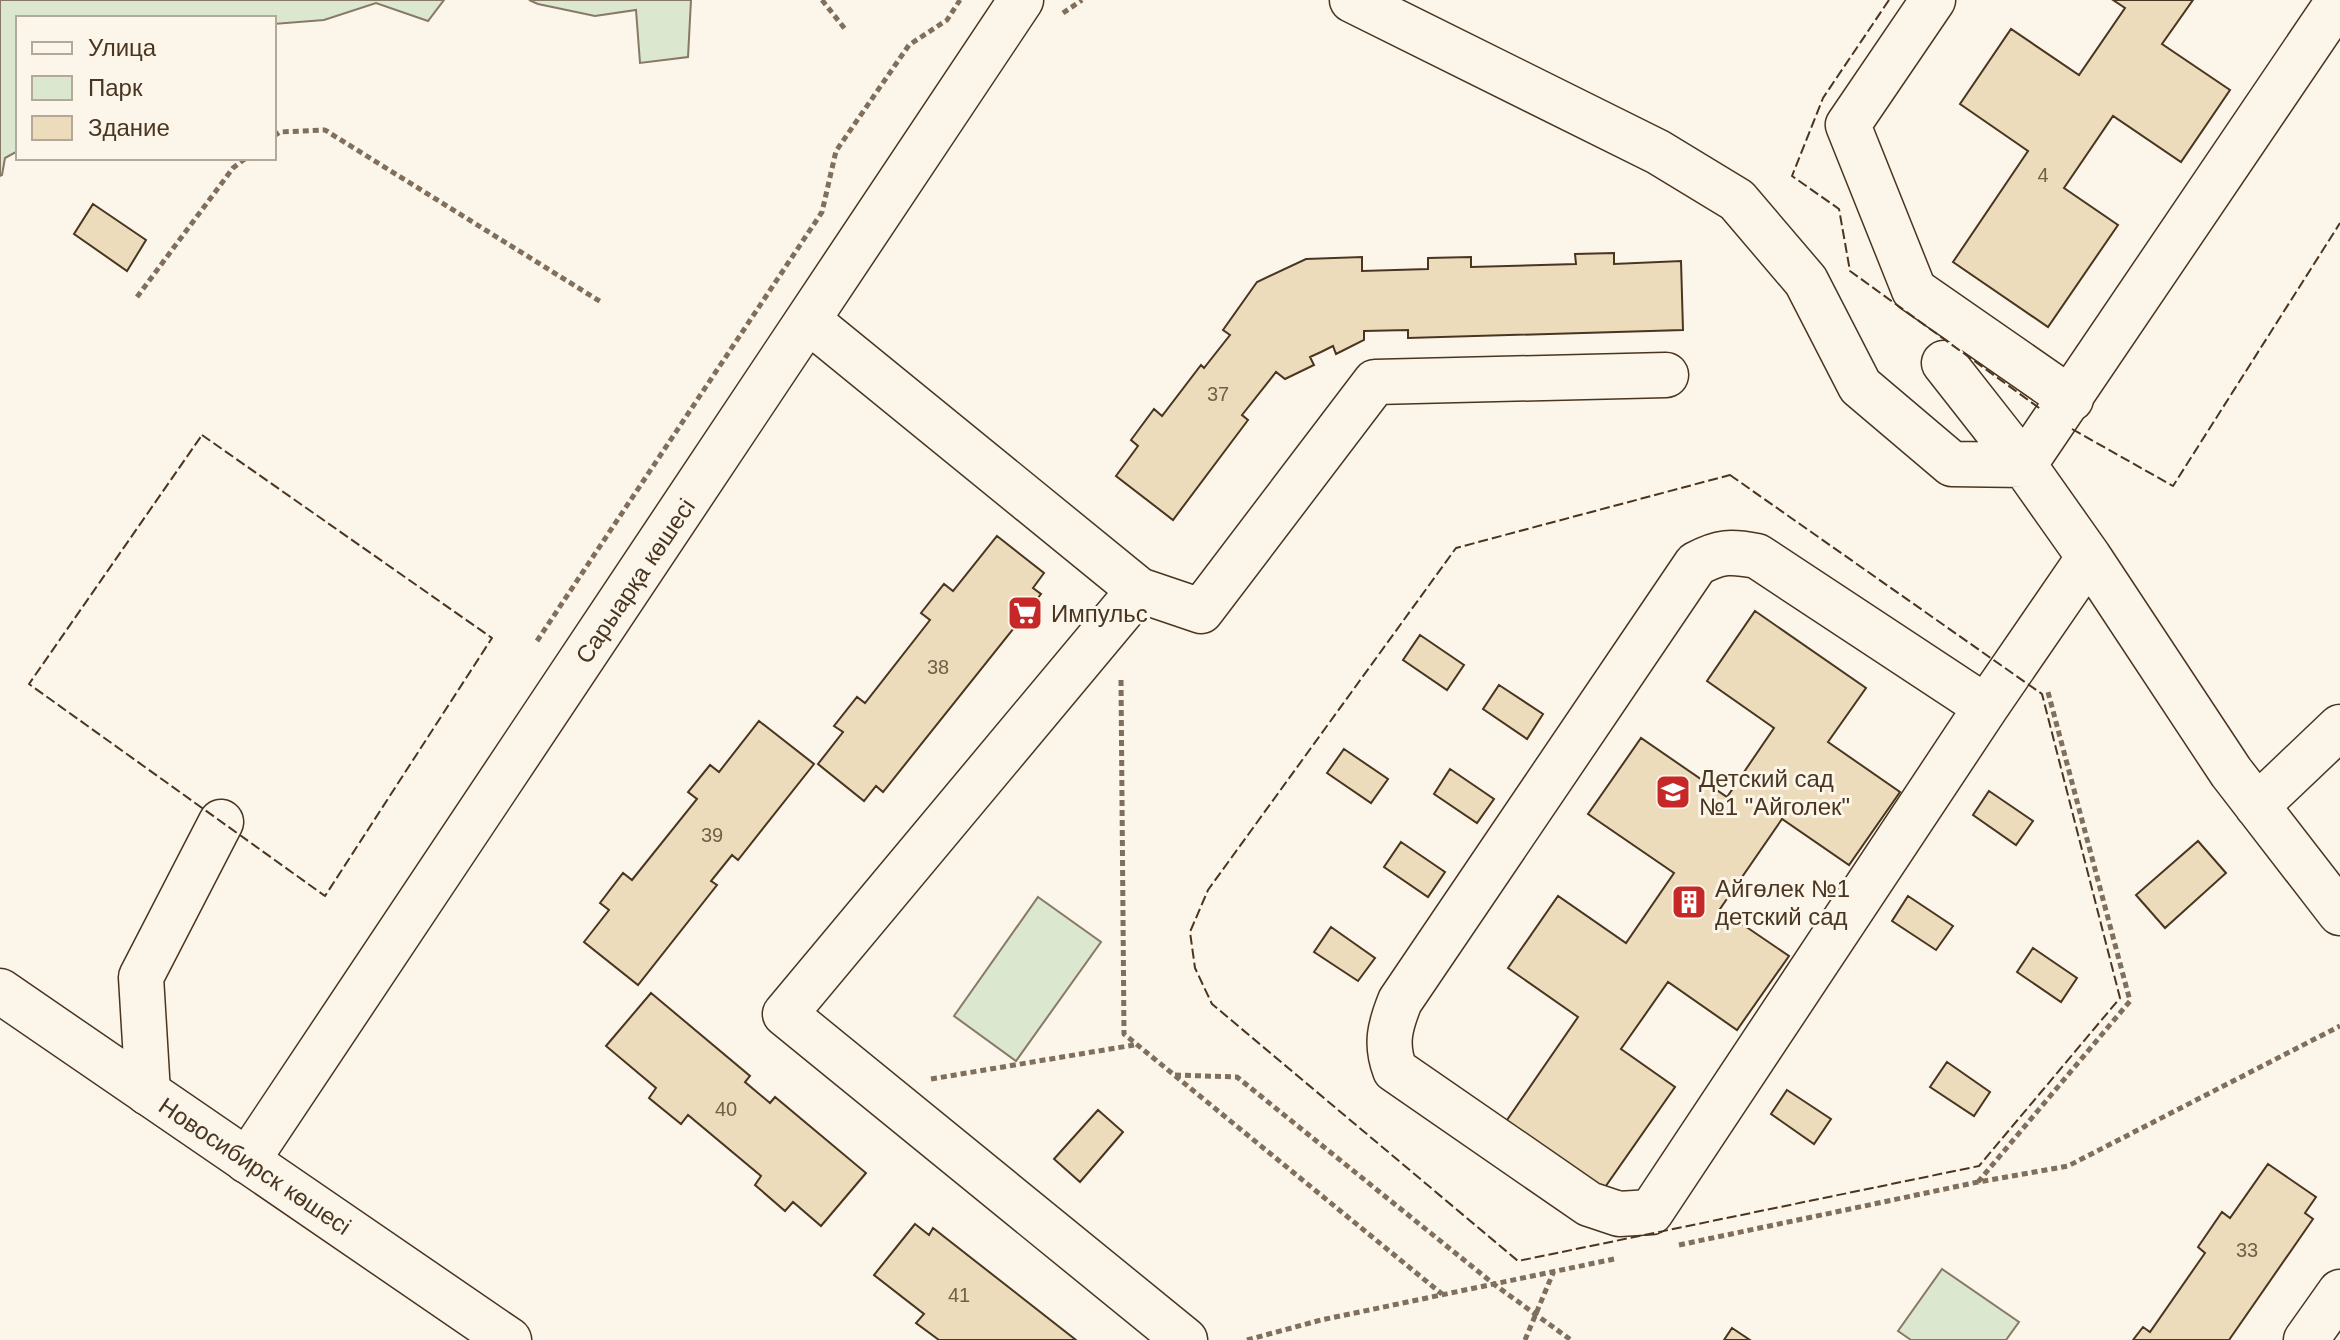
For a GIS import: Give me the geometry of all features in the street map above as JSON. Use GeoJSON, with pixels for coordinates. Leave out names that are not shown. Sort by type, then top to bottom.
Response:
{"type":"FeatureCollection","features":[{"type":"Feature","properties":{"kind":"street","name":"Сарыарқа көшесі"},"geometry":{"type":"LineString","coordinates":[[247,1161],[1021,0]]}},
{"type":"Feature","properties":{"kind":"street"},"geometry":{"type":"LineString","coordinates":[[1352,0],[1658,152],[1737,200],[1806,281],[1860,386],[1952,464],[2024,465]]}},
{"type":"Feature","properties":{"kind":"street"},"geometry":{"type":"LineString","coordinates":[[1933,0],[1848,125],[1914,290],[2071,399]]}},
{"type":"Feature","properties":{"kind":"street"},"geometry":{"type":"LineString","coordinates":[[2024,465],[2339,0]]}},
{"type":"Feature","properties":{"kind":"street"},"geometry":{"type":"LineString","coordinates":[[809,321],[1130,602],[1201,611],[1375,382],[1666,375]]}},
{"type":"Feature","properties":{"kind":"street"},"geometry":{"type":"LineString","coordinates":[[1944,363],[2024,465],[2257,806],[2340,913]]}},
{"type":"Feature","properties":{"kind":"street"},"geometry":{"type":"LineString","coordinates":[[1986,707],[1757,556],[1715,554],[1696,564],[1400,1001],[1389,1027],[1389,1054],[1395,1070],[1589,1204],[1619,1214],[1651,1212],[2089,557]]}},
{"type":"Feature","properties":{"kind":"street"},"geometry":{"type":"LineString","coordinates":[[1130,602],[785,1014],[1185,1340]]}},
{"type":"Feature","properties":{"kind":"street"},"geometry":{"type":"LineString","coordinates":[[2257,806],[2340,727]]}},
{"type":"Feature","properties":{"kind":"street"},"geometry":{"type":"LineString","coordinates":[[148,1093],[141,977],[221,822]]}},
{"type":"Feature","properties":{"kind":"street","name":"Новосибирск көшесі"},"geometry":{"type":"LineString","coordinates":[[0,991],[509,1340]]}},
{"type":"Feature","properties":{"kind":"street"},"geometry":{"type":"LineString","coordinates":[[2306,1340],[2340,1292]]}},
{"type":"Feature","properties":{"kind":"path"},"geometry":{"type":"LineString","coordinates":[[822,0],[845,29]]}},
{"type":"Feature","properties":{"kind":"path"},"geometry":{"type":"LineString","coordinates":[[534,646],[822,212],[836,151],[909,45],[947,20],[960,0]]}},
{"type":"Feature","properties":{"kind":"path"},"geometry":{"type":"LineString","coordinates":[[276,135],[325,130],[601,302]]}},
{"type":"Feature","properties":{"kind":"path"},"geometry":{"type":"LineString","coordinates":[[137,297],[233,168],[243,160]]}},
{"type":"Feature","properties":{"kind":"path"},"geometry":{"type":"LineString","coordinates":[[1130,602],[1124,1034],[1443,1295]]}},
{"type":"Feature","properties":{"kind":"path"},"geometry":{"type":"LineString","coordinates":[[1978,1182],[2130,1001],[2033,637]]}},
{"type":"Feature","properties":{"kind":"path"},"geometry":{"type":"LineString","coordinates":[[1674,1246],[2068,1166],[2340,1026]]}},
{"type":"Feature","properties":{"kind":"path"},"geometry":{"type":"LineString","coordinates":[[877,1088],[1135,1044]]}},
{"type":"Feature","properties":{"kind":"path"},"geometry":{"type":"LineString","coordinates":[[1174,1075],[1237,1077],[1495,1285],[1571,1340]]}},
{"type":"Feature","properties":{"kind":"path"},"geometry":{"type":"LineString","coordinates":[[1247,1340],[1321,1320],[1629,1256]]}},
{"type":"Feature","properties":{"kind":"path"},"geometry":{"type":"LineString","coordinates":[[1525,1340],[1553,1272]]}},
{"type":"Feature","properties":{"kind":"green space"},"geometry":{"type":"Polygon","coordinates":[[[0,0],[444,0],[428,21],[376,3],[324,20],[276,24],[276,16],[16,16],[16,152],[5,158],[0,176],[0,0]]]}},
{"type":"Feature","properties":{"kind":"green space"},"geometry":{"type":"Polygon","coordinates":[[[529,0],[691,0],[688,57],[640,63],[636,10],[595,16],[529,0]]]}},
{"type":"Feature","properties":{"kind":"green space"},"geometry":{"type":"Polygon","coordinates":[[[1038,897],[1101,942],[1016,1061],[954,1016],[1038,897]]]}},
{"type":"Feature","properties":{"kind":"green space"},"geometry":{"type":"Polygon","coordinates":[[[1942,1269],[2019,1322],[2006,1340],[1911,1340],[1898,1331],[1942,1269]]]}},
{"type":"Feature","properties":{"kind":"building"},"geometry":{"type":"Polygon","coordinates":[[[2113,0],[2193,0],[2162,44],[2230,90],[2181,162],[2113,116],[2064,188],[2118,225],[2048,327],[1953,262],[2028,151],[1960,104],[2011,29],[2079,75],[2125,8],[2113,0]]]}},
{"type":"Feature","properties":{"kind":"building"},"geometry":{"type":"Polygon","coordinates":[[[93,204],[146,240],[127,271],[74,234],[93,204]]]}},
{"type":"Feature","properties":{"kind":"building"},"geometry":{"type":"Polygon","coordinates":[[[1614,253],[1614,264],[1681,261],[1683,330],[1408,338],[1408,330],[1364,331],[1364,340],[1336,354],[1333,346],[1310,357],[1314,365],[1285,379],[1276,372],[1242,415],[1248,420],[1173,520],[1116,476],[1138,446],[1131,440],[1154,409],[1162,416],[1201,365],[1204,368],[1230,335],[1223,330],[1257,282],[1306,259],[1362,257],[1362,271],[1428,269],[1428,258],[1471,257],[1471,267],[1576,264],[1575,254],[1614,253]]]}},
{"type":"Feature","properties":{"kind":"building"},"geometry":{"type":"Polygon","coordinates":[[[997,536],[1044,573],[1033,588],[1041,594],[883,792],[876,786],[864,801],[818,764],[843,732],[834,726],[857,697],[865,703],[930,620],[921,613],[944,584],[953,591],[997,536]]]}},
{"type":"Feature","properties":{"kind":"building","name":"Айгөлек №1 детский сад"},"geometry":{"type":"Polygon","coordinates":[[[1755,611],[1866,688],[1828,742],[1900,792],[1849,865],[1782,819],[1720,909],[1789,956],[1737,1030],[1668,982],[1621,1049],[1675,1087],[1603,1190],[1505,1123],[1578,1017],[1508,968],[1558,896],[1626,943],[1674,873],[1588,814],[1641,738],[1727,797],[1774,728],[1707,681],[1755,611]]]}},
{"type":"Feature","properties":{"kind":"building"},"geometry":{"type":"Polygon","coordinates":[[[1420,635],[1464,665],[1447,690],[1403,660],[1420,635]]]}},
{"type":"Feature","properties":{"kind":"building"},"geometry":{"type":"Polygon","coordinates":[[[1499,685],[1543,714],[1527,739],[1483,709],[1499,685]]]}},
{"type":"Feature","properties":{"kind":"building"},"geometry":{"type":"Polygon","coordinates":[[[759,721],[814,764],[738,860],[732,855],[711,881],[717,885],[638,985],[584,942],[609,910],[600,903],[623,873],[632,880],[697,799],[688,792],[710,765],[719,772],[759,721]]]}},
{"type":"Feature","properties":{"kind":"building"},"geometry":{"type":"Polygon","coordinates":[[[1344,749],[1388,779],[1371,803],[1327,773],[1344,749]]]}},
{"type":"Feature","properties":{"kind":"building"},"geometry":{"type":"Polygon","coordinates":[[[1450,769],[1494,799],[1477,823],[1434,794],[1450,769]]]}},
{"type":"Feature","properties":{"kind":"building"},"geometry":{"type":"Polygon","coordinates":[[[1989,791],[2033,821],[2016,845],[1973,815],[1989,791]]]}},
{"type":"Feature","properties":{"kind":"building"},"geometry":{"type":"Polygon","coordinates":[[[2198,841],[2226,873],[2165,928],[2136,895],[2198,841]]]}},
{"type":"Feature","properties":{"kind":"building"},"geometry":{"type":"Polygon","coordinates":[[[1401,842],[1445,872],[1428,897],[1384,867],[1401,842]]]}},
{"type":"Feature","properties":{"kind":"building"},"geometry":{"type":"Polygon","coordinates":[[[1908,896],[1953,926],[1936,950],[1892,921],[1908,896]]]}},
{"type":"Feature","properties":{"kind":"building"},"geometry":{"type":"Polygon","coordinates":[[[1331,927],[1375,958],[1358,981],[1314,952],[1331,927]]]}},
{"type":"Feature","properties":{"kind":"building"},"geometry":{"type":"Polygon","coordinates":[[[2033,948],[2077,978],[2061,1002],[2017,972],[2033,948]]]}},
{"type":"Feature","properties":{"kind":"building"},"geometry":{"type":"Polygon","coordinates":[[[651,993],[750,1076],[745,1082],[770,1103],[775,1097],[866,1173],[821,1226],[793,1202],[785,1211],[755,1185],[761,1176],[688,1115],[681,1124],[649,1098],[656,1088],[606,1046],[651,993]]]}},
{"type":"Feature","properties":{"kind":"building"},"geometry":{"type":"Polygon","coordinates":[[[1947,1062],[1990,1092],[1974,1116],[1930,1087],[1947,1062]]]}},
{"type":"Feature","properties":{"kind":"building"},"geometry":{"type":"Polygon","coordinates":[[[1787,1090],[1831,1119],[1814,1144],[1771,1114],[1787,1090]]]}},
{"type":"Feature","properties":{"kind":"building"},"geometry":{"type":"Polygon","coordinates":[[[1098,1110],[1123,1132],[1080,1182],[1054,1159],[1098,1110]]]}},
{"type":"Feature","properties":{"kind":"building"},"geometry":{"type":"Polygon","coordinates":[[[2268,1164],[2316,1197],[2305,1213],[2313,1219],[2229,1340],[2133,1340],[2143,1327],[2150,1332],[2205,1253],[2198,1247],[2222,1212],[2230,1218],[2268,1164]]]}},
{"type":"Feature","properties":{"kind":"building"},"geometry":{"type":"Polygon","coordinates":[[[915,1224],[929,1235],[933,1228],[1076,1340],[939,1340],[916,1323],[924,1314],[874,1275],[915,1224]]]}},
{"type":"Feature","properties":{"kind":"building"},"geometry":{"type":"Polygon","coordinates":[[[1732,1328],[1750,1340],[1724,1340],[1732,1328]]]}},
{"type":"Feature","properties":{"kind":"fence"},"geometry":{"type":"LineString","coordinates":[[1889,0],[1823,98],[1792,176],[1839,209],[1850,271],[2042,410]]}},
{"type":"Feature","properties":{"kind":"fence"},"geometry":{"type":"LineString","coordinates":[[2072,429],[2173,486],[2340,223]]}},
{"type":"Feature","properties":{"kind":"fence"},"geometry":{"type":"LineString","coordinates":[[202,435],[492,638],[325,896],[29,684],[202,435]]}},
{"type":"Feature","properties":{"kind":"fence"},"geometry":{"type":"LineString","coordinates":[[1730,475],[2042,694],[2120,998],[1979,1166],[1518,1261],[1212,1004],[1195,968],[1190,932],[1208,890],[1456,548],[1730,475]]}},
{"type":"Feature","properties":{"kind":"place","name":"Импульс"},"geometry":{"type":"Point","coordinates":[1025,613]}},
{"type":"Feature","properties":{"kind":"place","name":"Детский сад №1 \"Айголек\""},"geometry":{"type":"Point","coordinates":[1673,792]}},
{"type":"Feature","properties":{"kind":"place","name":"Айгөлек №1 детский сад"},"geometry":{"type":"Point","coordinates":[1689,902]}}]}
